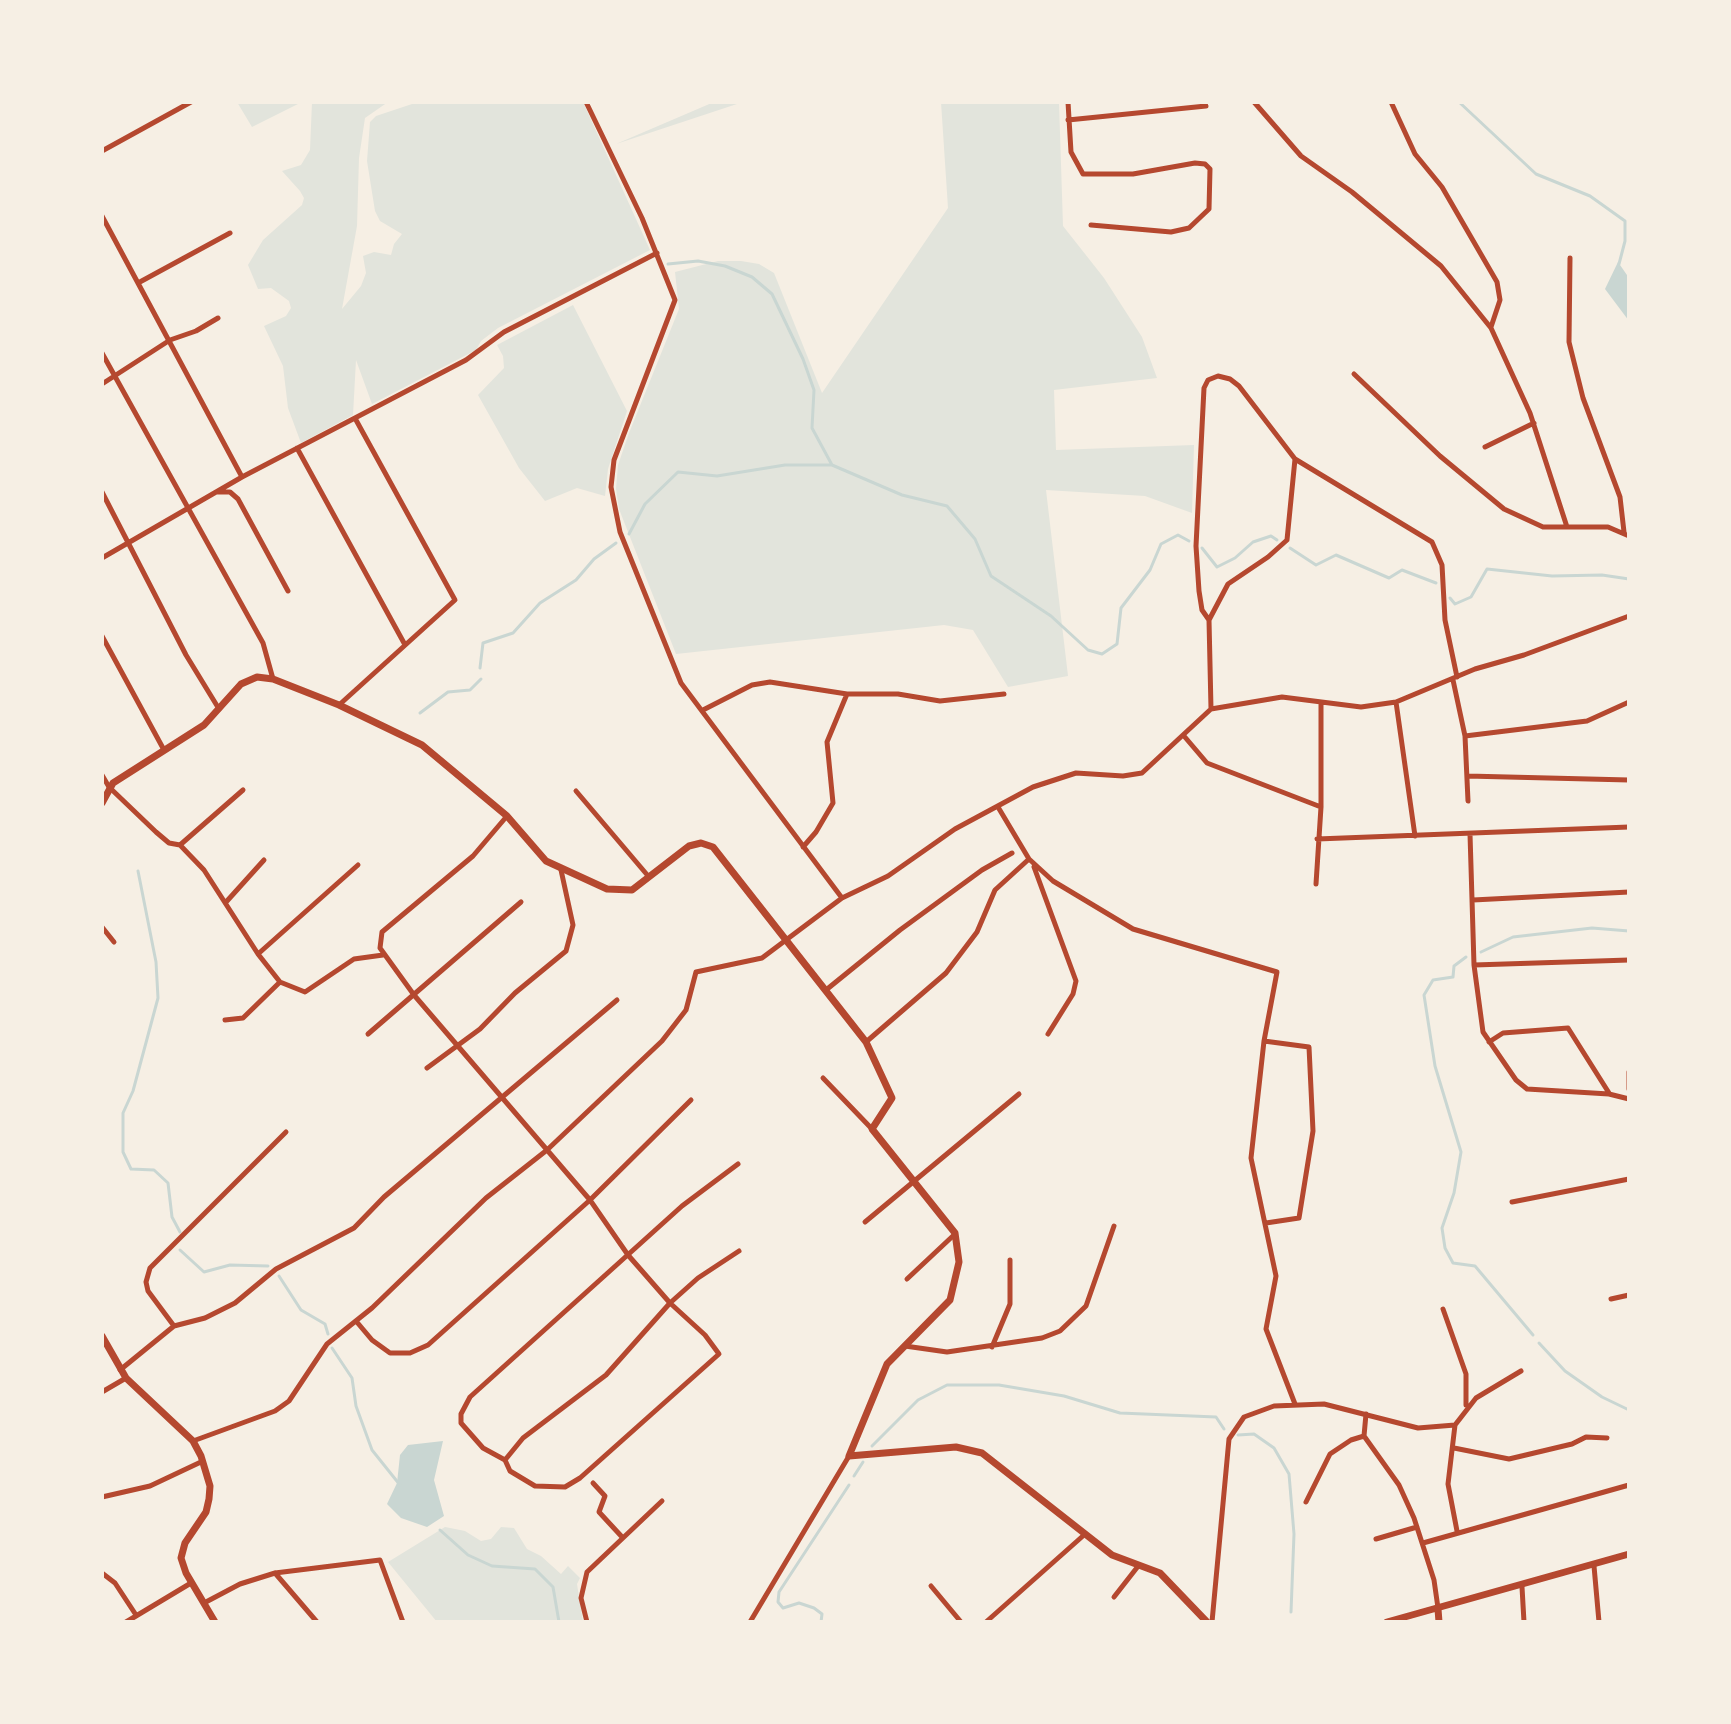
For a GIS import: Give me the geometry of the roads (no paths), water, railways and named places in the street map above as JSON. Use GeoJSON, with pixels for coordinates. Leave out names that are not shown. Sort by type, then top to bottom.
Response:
{"type":"FeatureCollection","features":[{"type":"Feature","properties":{"kind":"street"},"geometry":{"type":"LineString","coordinates":[[102,151],[191,102]]}},
{"type":"Feature","properties":{"kind":"street"},"geometry":{"type":"LineString","coordinates":[[586,102],[673,289],[673,308],[617,451],[611,487],[620,532],[681,683],[842,898]]}},
{"type":"Feature","properties":{"kind":"street"},"geometry":{"type":"LineString","coordinates":[[1068,102],[1071,152],[1083,174],[1133,174],[1195,163],[1205,164],[1210,169],[1209,209],[1189,228],[1171,232],[1091,225]]}},
{"type":"Feature","properties":{"kind":"street"},"geometry":{"type":"LineString","coordinates":[[1254,102],[1301,156],[1352,192],[1441,266],[1491,328],[1534,423],[1567,527]]}},
{"type":"Feature","properties":{"kind":"street"},"geometry":{"type":"LineString","coordinates":[[1391,102],[1415,154],[1442,187],[1497,282],[1500,300],[1491,328]]}},
{"type":"Feature","properties":{"kind":"street"},"geometry":{"type":"LineString","coordinates":[[1068,120],[1206,106]]}},
{"type":"Feature","properties":{"kind":"street"},"geometry":{"type":"LineString","coordinates":[[102,216],[242,477]]}},
{"type":"Feature","properties":{"kind":"street"},"geometry":{"type":"LineString","coordinates":[[138,283],[230,233]]}},
{"type":"Feature","properties":{"kind":"street"},"geometry":{"type":"LineString","coordinates":[[102,558],[242,477],[356,420],[478,353],[504,332],[657,253]]}},
{"type":"Feature","properties":{"kind":"street"},"geometry":{"type":"LineString","coordinates":[[1570,258],[1569,342],[1583,398],[1620,497],[1626,534]]}},
{"type":"Feature","properties":{"kind":"street"},"geometry":{"type":"LineString","coordinates":[[102,384],[170,340],[196,331],[218,318]]}},
{"type":"Feature","properties":{"kind":"street"},"geometry":{"type":"LineString","coordinates":[[102,353],[186,510],[263,643],[273,679]]}},
{"type":"Feature","properties":{"kind":"street"},"geometry":{"type":"LineString","coordinates":[[1354,374],[1440,456],[1504,509],[1543,527],[1608,527],[1626,534]]}},
{"type":"Feature","properties":{"kind":"street"},"geometry":{"type":"LineString","coordinates":[[1209,620],[1202,610],[1196,546],[1204,388],[1208,380],[1224,377],[1239,386],[1295,459],[1423,535],[1437,549],[1445,620],[1465,736],[1468,801]]}},
{"type":"Feature","properties":{"kind":"street"},"geometry":{"type":"LineString","coordinates":[[339,705],[455,600],[356,420]]}},
{"type":"Feature","properties":{"kind":"street"},"geometry":{"type":"LineString","coordinates":[[1485,447],[1534,423]]}},
{"type":"Feature","properties":{"kind":"street"},"geometry":{"type":"LineString","coordinates":[[297,448],[404,643]]}},
{"type":"Feature","properties":{"kind":"street"},"geometry":{"type":"LineString","coordinates":[[1211,709],[1209,620],[1228,584],[1287,540],[1295,459]]}},
{"type":"Feature","properties":{"kind":"street"},"geometry":{"type":"LineString","coordinates":[[102,492],[219,710]]}},
{"type":"Feature","properties":{"kind":"street"},"geometry":{"type":"LineString","coordinates":[[216,492],[230,492],[238,499],[288,591]]}},
{"type":"Feature","properties":{"kind":"street"},"geometry":{"type":"LineString","coordinates":[[193,1441],[275,1411],[289,1401],[302,1386],[316,1357],[486,1198],[547,1150],[673,1028],[689,1003],[696,972],[752,962],[842,898],[888,876],[955,829],[1057,777],[1076,773],[1123,776],[1142,773],[1211,709],[1282,697],[1361,707],[1396,702],[1629,616]]}},
{"type":"Feature","properties":{"kind":"street"},"geometry":{"type":"LineString","coordinates":[[102,636],[164,750]]}},
{"type":"Feature","properties":{"kind":"street"},"geometry":{"type":"LineString","coordinates":[[102,803],[109,787],[204,725],[251,678],[273,679],[339,705],[422,745],[507,816],[546,861],[616,892],[632,890],[689,846],[708,844],[866,1042],[892,1098],[872,1129]]}},
{"type":"Feature","properties":{"kind":"street"},"geometry":{"type":"LineString","coordinates":[[703,710],[761,683],[847,694],[886,693],[956,701],[1004,694]]}},
{"type":"Feature","properties":{"kind":"street"},"geometry":{"type":"LineString","coordinates":[[803,847],[833,803],[827,742],[847,694]]}},
{"type":"Feature","properties":{"kind":"street"},"geometry":{"type":"LineString","coordinates":[[1316,884],[1321,807],[1321,702]]}},
{"type":"Feature","properties":{"kind":"street"},"geometry":{"type":"LineString","coordinates":[[1396,702],[1415,836]]}},
{"type":"Feature","properties":{"kind":"street"},"geometry":{"type":"LineString","coordinates":[[1465,736],[1587,721],[1629,702]]}},
{"type":"Feature","properties":{"kind":"street"},"geometry":{"type":"LineString","coordinates":[[1184,736],[1207,763],[1321,807]]}},
{"type":"Feature","properties":{"kind":"street"},"geometry":{"type":"LineString","coordinates":[[102,775],[109,787],[169,843],[180,845],[227,901],[258,954],[280,982],[305,992],[354,959],[383,955]]}},
{"type":"Feature","properties":{"kind":"street"},"geometry":{"type":"LineString","coordinates":[[1467,776],[1629,780]]}},
{"type":"Feature","properties":{"kind":"street"},"geometry":{"type":"LineString","coordinates":[[180,845],[243,790]]}},
{"type":"Feature","properties":{"kind":"street"},"geometry":{"type":"LineString","coordinates":[[576,791],[650,878]]}},
{"type":"Feature","properties":{"kind":"street"},"geometry":{"type":"LineString","coordinates":[[998,807],[1033,866],[1076,981],[1073,994],[1048,1034]]}},
{"type":"Feature","properties":{"kind":"street"},"geometry":{"type":"LineString","coordinates":[[507,816],[473,856],[382,932],[383,955],[590,1200],[628,1255],[670,1303],[705,1335],[719,1354],[580,1478],[565,1487],[535,1486],[518,1478],[505,1460],[493,1455],[468,1433],[461,1423],[464,1406],[628,1255],[700,1191],[738,1164]]}},
{"type":"Feature","properties":{"kind":"street"},"geometry":{"type":"LineString","coordinates":[[1317,839],[1629,827]]}},
{"type":"Feature","properties":{"kind":"street"},"geometry":{"type":"LineString","coordinates":[[1470,834],[1474,965],[1481,1026],[1489,1042],[1516,1080],[1527,1089],[1609,1094],[1629,1099]]}},
{"type":"Feature","properties":{"kind":"street"},"geometry":{"type":"LineString","coordinates":[[826,990],[900,930],[982,870],[1012,853]]}},
{"type":"Feature","properties":{"kind":"street"},"geometry":{"type":"LineString","coordinates":[[866,1042],[946,973],[977,932],[995,890],[1029,859]]}},
{"type":"Feature","properties":{"kind":"street"},"geometry":{"type":"LineString","coordinates":[[227,901],[264,860]]}},
{"type":"Feature","properties":{"kind":"street"},"geometry":{"type":"LineString","coordinates":[[258,954],[358,865]]}},
{"type":"Feature","properties":{"kind":"street"},"geometry":{"type":"LineString","coordinates":[[1033,866],[1133,929],[1277,972],[1264,1041],[1251,1158],[1276,1276],[1266,1329],[1295,1404]]}},
{"type":"Feature","properties":{"kind":"street"},"geometry":{"type":"LineString","coordinates":[[427,1068],[458,1047],[566,951],[573,925],[561,870]]}},
{"type":"Feature","properties":{"kind":"street"},"geometry":{"type":"LineString","coordinates":[[1473,900],[1629,892]]}},
{"type":"Feature","properties":{"kind":"street"},"geometry":{"type":"LineString","coordinates":[[368,1034],[521,902]]}},
{"type":"Feature","properties":{"kind":"street"},"geometry":{"type":"LineString","coordinates":[[102,927],[114,942]]}},
{"type":"Feature","properties":{"kind":"street"},"geometry":{"type":"LineString","coordinates":[[1474,965],[1629,960]]}},
{"type":"Feature","properties":{"kind":"street"},"geometry":{"type":"LineString","coordinates":[[225,1020],[243,1018],[280,982]]}},
{"type":"Feature","properties":{"kind":"street"},"geometry":{"type":"LineString","coordinates":[[120,1370],[174,1326],[205,1318],[235,1303],[276,1269],[343,1237],[365,1219],[384,1197],[617,1000]]}},
{"type":"Feature","properties":{"kind":"street"},"geometry":{"type":"LineString","coordinates":[[1489,1042],[1503,1033],[1568,1028],[1609,1094]]}},
{"type":"Feature","properties":{"kind":"street"},"geometry":{"type":"LineString","coordinates":[[1264,1041],[1309,1047],[1313,1131],[1299,1218],[1266,1223]]}},
{"type":"Feature","properties":{"kind":"street"},"geometry":{"type":"LineString","coordinates":[[1629,1072],[1629,1089]]}},
{"type":"Feature","properties":{"kind":"street"},"geometry":{"type":"LineString","coordinates":[[750,1622],[836,1484],[887,1364],[950,1300],[959,1262],[955,1233],[872,1129],[823,1078]]}},
{"type":"Feature","properties":{"kind":"street"},"geometry":{"type":"LineString","coordinates":[[865,1222],[1019,1094]]}},
{"type":"Feature","properties":{"kind":"street"},"geometry":{"type":"LineString","coordinates":[[356,1321],[372,1340],[390,1353],[402,1354],[420,1349],[590,1200],[691,1100]]}},
{"type":"Feature","properties":{"kind":"street"},"geometry":{"type":"LineString","coordinates":[[174,1326],[148,1291],[146,1282],[150,1268],[286,1132]]}},
{"type":"Feature","properties":{"kind":"street"},"geometry":{"type":"LineString","coordinates":[[1512,1202],[1629,1179]]}},
{"type":"Feature","properties":{"kind":"street"},"geometry":{"type":"LineString","coordinates":[[905,1346],[947,1352],[1050,1336],[1081,1315],[1114,1226]]}},
{"type":"Feature","properties":{"kind":"street"},"geometry":{"type":"LineString","coordinates":[[907,1279],[955,1233]]}},
{"type":"Feature","properties":{"kind":"street"},"geometry":{"type":"LineString","coordinates":[[505,1460],[523,1438],[598,1383],[650,1329],[670,1303],[698,1278],[739,1251]]}},
{"type":"Feature","properties":{"kind":"street"},"geometry":{"type":"LineString","coordinates":[[991,1347],[1010,1304],[1010,1260]]}},
{"type":"Feature","properties":{"kind":"street"},"geometry":{"type":"LineString","coordinates":[[1611,1299],[1629,1295]]}},
{"type":"Feature","properties":{"kind":"street"},"geometry":{"type":"LineString","coordinates":[[1443,1309],[1466,1374],[1466,1406]]}},
{"type":"Feature","properties":{"kind":"street"},"geometry":{"type":"LineString","coordinates":[[102,1336],[126,1378],[193,1441],[203,1461],[210,1486],[209,1499],[206,1512],[182,1551],[182,1564],[215,1622]]}},
{"type":"Feature","properties":{"kind":"street"},"geometry":{"type":"LineString","coordinates":[[1457,1531],[1448,1484],[1455,1425],[1466,1406],[1521,1371]]}},
{"type":"Feature","properties":{"kind":"street"},"geometry":{"type":"LineString","coordinates":[[102,1392],[126,1378]]}},
{"type":"Feature","properties":{"kind":"street"},"geometry":{"type":"LineString","coordinates":[[1205,1621],[1231,1432],[1252,1412],[1295,1404],[1337,1405],[1418,1428],[1455,1425]]}},
{"type":"Feature","properties":{"kind":"street"},"geometry":{"type":"LineString","coordinates":[[1366,1414],[1364,1436],[1399,1485],[1423,1543],[1439,1622]]}},
{"type":"Feature","properties":{"kind":"street"},"geometry":{"type":"LineString","coordinates":[[1306,1502],[1330,1454],[1351,1440],[1364,1436]]}},
{"type":"Feature","properties":{"kind":"street"},"geometry":{"type":"LineString","coordinates":[[1454,1448],[1509,1459],[1572,1444],[1586,1437],[1607,1438]]}},
{"type":"Feature","properties":{"kind":"street"},"geometry":{"type":"LineString","coordinates":[[849,1456],[927,1447],[975,1450],[991,1457],[1112,1555],[1169,1580],[1205,1621]]}},
{"type":"Feature","properties":{"kind":"street"},"geometry":{"type":"LineString","coordinates":[[102,1497],[150,1486],[203,1461]]}},
{"type":"Feature","properties":{"kind":"street"},"geometry":{"type":"LineString","coordinates":[[593,1483],[605,1496],[599,1512],[623,1538]]}},
{"type":"Feature","properties":{"kind":"street"},"geometry":{"type":"LineString","coordinates":[[1423,1543],[1457,1531],[1534,1513],[1583,1495],[1629,1485]]}},
{"type":"Feature","properties":{"kind":"street"},"geometry":{"type":"LineString","coordinates":[[587,1622],[582,1583],[587,1572],[662,1501]]}},
{"type":"Feature","properties":{"kind":"street"},"geometry":{"type":"LineString","coordinates":[[1376,1539],[1417,1527]]}},
{"type":"Feature","properties":{"kind":"street"},"geometry":{"type":"LineString","coordinates":[[986,1622],[1084,1535]]}},
{"type":"Feature","properties":{"kind":"street"},"geometry":{"type":"LineString","coordinates":[[1387,1622],[1522,1587],[1629,1554]]}},
{"type":"Feature","properties":{"kind":"street"},"geometry":{"type":"LineString","coordinates":[[204,1603],[240,1584],[275,1573],[380,1560],[403,1622]]}},
{"type":"Feature","properties":{"kind":"street"},"geometry":{"type":"LineString","coordinates":[[1114,1597],[1139,1565]]}},
{"type":"Feature","properties":{"kind":"street"},"geometry":{"type":"LineString","coordinates":[[1594,1566],[1599,1622]]}},
{"type":"Feature","properties":{"kind":"street"},"geometry":{"type":"LineString","coordinates":[[102,1573],[115,1583],[137,1615]]}},
{"type":"Feature","properties":{"kind":"street"},"geometry":{"type":"LineString","coordinates":[[275,1573],[295,1591],[317,1622]]}},
{"type":"Feature","properties":{"kind":"street"},"geometry":{"type":"LineString","coordinates":[[126,1622],[191,1583]]}},
{"type":"Feature","properties":{"kind":"street"},"geometry":{"type":"LineString","coordinates":[[931,1586],[961,1622]]}},
{"type":"Feature","properties":{"kind":"street"},"geometry":{"type":"LineString","coordinates":[[1522,1587],[1524,1622]]}},
{"type":"Feature","properties":{"kind":"waterway"},"geometry":{"type":"LineString","coordinates":[[1459,102],[1536,174],[1590,196],[1625,221],[1625,241],[1619,264]]}},
{"type":"Feature","properties":{"kind":"waterway"},"geometry":{"type":"LineString","coordinates":[[668,264],[698,261],[725,266],[752,277],[772,294],[814,390],[812,428],[832,465]]}},
{"type":"Feature","properties":{"kind":"waterway"},"geometry":{"type":"LineString","coordinates":[[629,534],[645,504],[678,472],[717,476],[785,465],[832,465],[902,495],[947,506],[975,539],[991,576],[1051,616],[1088,650],[1102,654],[1117,644],[1121,608],[1150,570],[1161,544],[1178,535],[1189,541]]}},
{"type":"Feature","properties":{"kind":"waterway"},"geometry":{"type":"LineString","coordinates":[[1202,548],[1217,567],[1235,558],[1253,542],[1271,536],[1277,540]]}},
{"type":"Feature","properties":{"kind":"waterway"},"geometry":{"type":"LineString","coordinates":[[480,668],[483,643],[513,633],[540,603],[576,580],[594,559],[616,543]]}},
{"type":"Feature","properties":{"kind":"waterway"},"geometry":{"type":"LineString","coordinates":[[1290,548],[1316,565],[1336,555],[1389,578],[1402,570],[1436,583]]}},
{"type":"Feature","properties":{"kind":"waterway"},"geometry":{"type":"LineString","coordinates":[[1450,598],[1455,604],[1471,597],[1487,569],[1552,576],[1602,575],[1629,579]]}},
{"type":"Feature","properties":{"kind":"waterway"},"geometry":{"type":"LineString","coordinates":[[420,713],[448,692],[470,690],[481,679]]}},
{"type":"Feature","properties":{"kind":"waterway"},"geometry":{"type":"LineString","coordinates":[[138,871],[156,962],[158,998],[133,1091],[123,1113],[123,1152],[131,1169],[154,1170],[168,1183],[172,1217],[180,1232]]}},
{"type":"Feature","properties":{"kind":"waterway"},"geometry":{"type":"LineString","coordinates":[[1481,952],[1513,937],[1592,928],[1629,931]]}},
{"type":"Feature","properties":{"kind":"waterway"},"geometry":{"type":"LineString","coordinates":[[1466,957],[1454,966],[1453,977],[1433,980],[1424,995],[1435,1066],[1461,1152],[1454,1193],[1442,1228],[1445,1248],[1453,1263],[1475,1266],[1533,1335]]}},
{"type":"Feature","properties":{"kind":"waterway"},"geometry":{"type":"LineString","coordinates":[[180,1250],[204,1272],[230,1265],[268,1266]]}},
{"type":"Feature","properties":{"kind":"waterway"},"geometry":{"type":"LineString","coordinates":[[279,1276],[301,1310],[325,1324],[328,1334]]}},
{"type":"Feature","properties":{"kind":"waterway"},"geometry":{"type":"LineString","coordinates":[[1539,1343],[1565,1371],[1602,1397],[1629,1410]]}},
{"type":"Feature","properties":{"kind":"waterway"},"geometry":{"type":"LineString","coordinates":[[332,1348],[352,1378],[356,1406],[372,1450],[400,1485]]}},
{"type":"Feature","properties":{"kind":"waterway"},"geometry":{"type":"LineString","coordinates":[[872,1446],[918,1400],[947,1385],[999,1385],[1064,1396],[1120,1413],[1216,1417],[1224,1429]]}},
{"type":"Feature","properties":{"kind":"waterway"},"geometry":{"type":"LineString","coordinates":[[1238,1435],[1254,1434],[1274,1448],[1289,1474],[1294,1534],[1291,1612]]}},
{"type":"Feature","properties":{"kind":"waterway"},"geometry":{"type":"LineString","coordinates":[[854,1476],[863,1462]]}},
{"type":"Feature","properties":{"kind":"waterway"},"geometry":{"type":"LineString","coordinates":[[821,1622],[822,1614],[814,1608],[799,1603],[783,1608],[778,1602],[779,1592],[849,1485]]}},
{"type":"Feature","properties":{"kind":"waterway"},"geometry":{"type":"LineString","coordinates":[[440,1530],[468,1555],[492,1566],[535,1569],[553,1587],[559,1622]]}}]}
